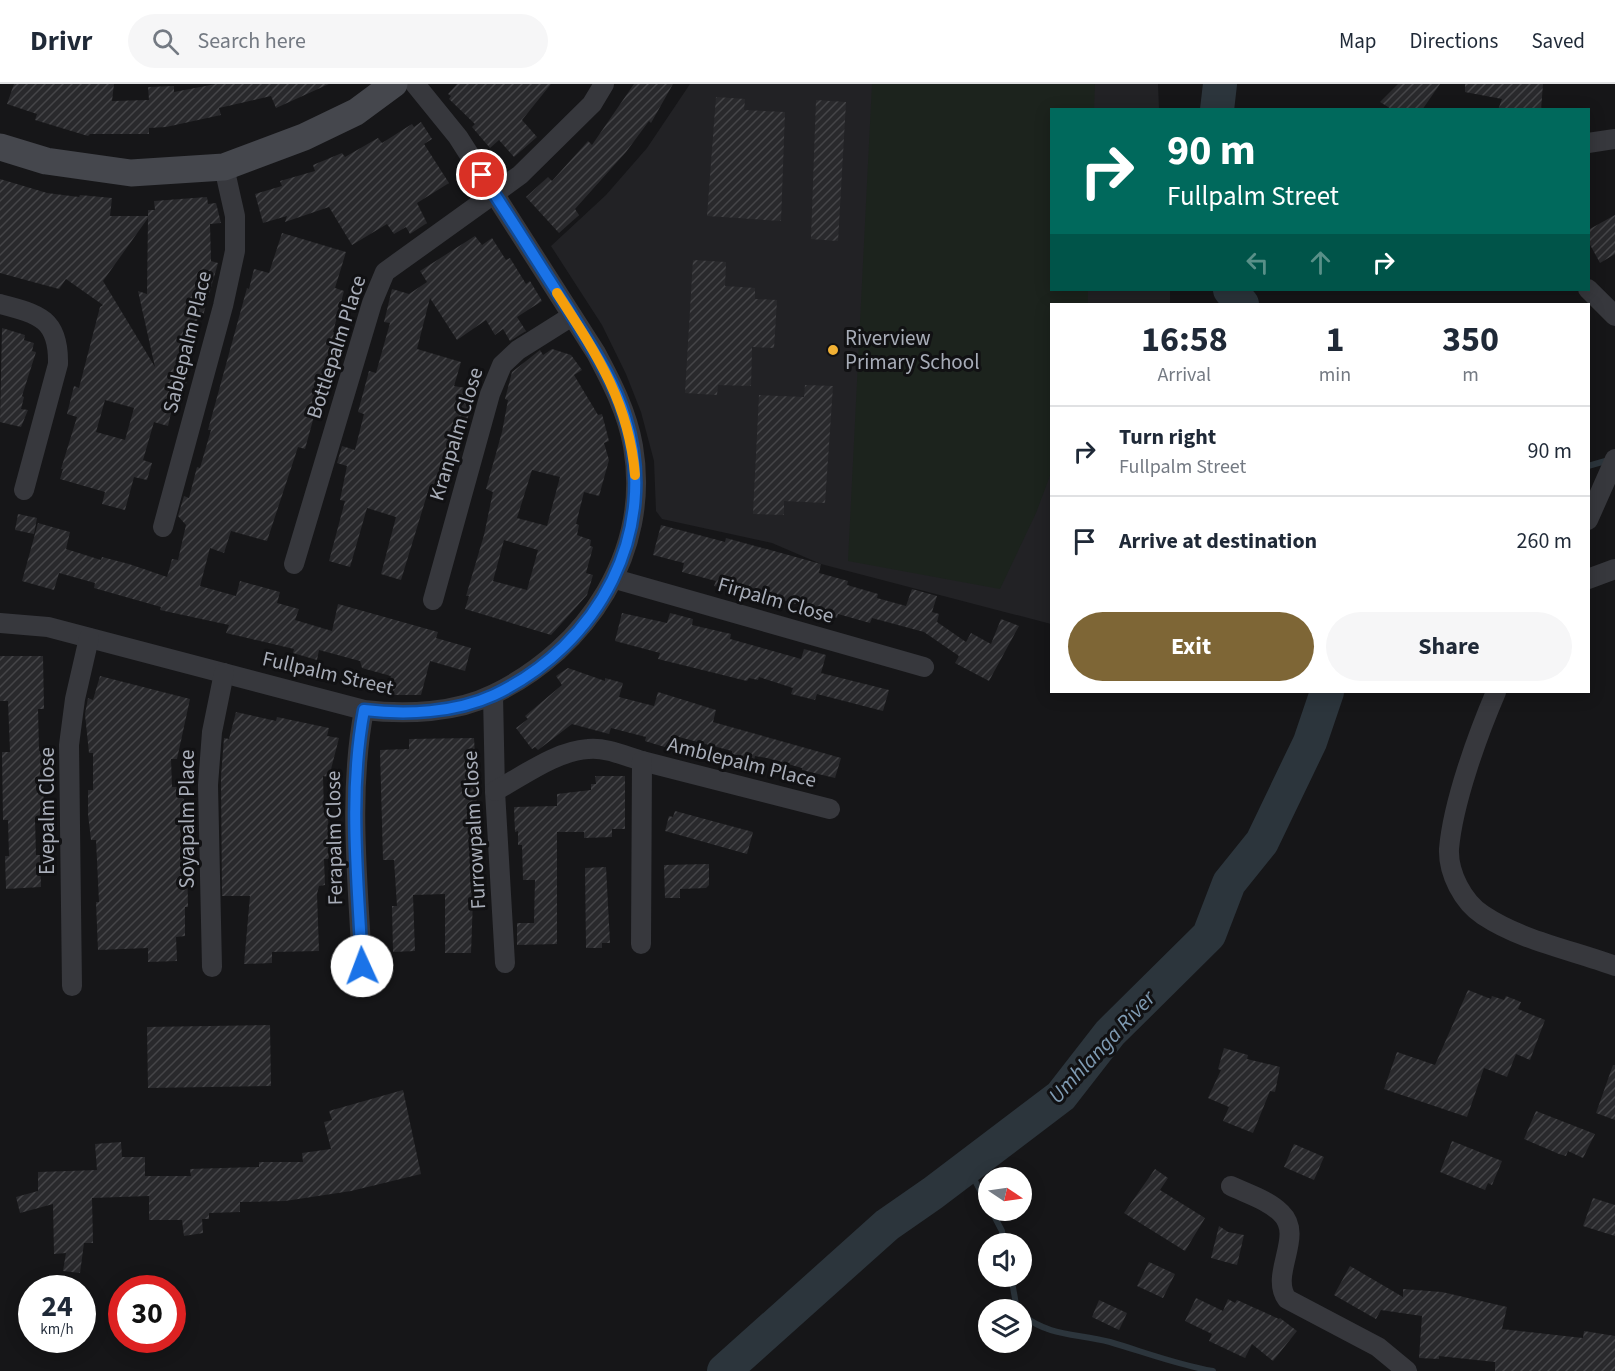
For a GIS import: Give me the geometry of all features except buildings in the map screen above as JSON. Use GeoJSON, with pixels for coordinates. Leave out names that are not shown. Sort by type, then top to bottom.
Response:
{"type":"FeatureCollection","features":[{"type":"Feature","properties":{"kind":"street"},"geometry":{"type":"LineString","coordinates":[[0,147],[46,160],[131,173],[224,167],[304,137],[356,112],[394,84]]}},
{"type":"Feature","properties":{"kind":"street","name":"Fullpalm Street"},"geometry":{"type":"LineString","coordinates":[[0,623],[48,627],[364,710],[394,713],[422,711],[493,695],[535,670],[560,651],[600,603],[615,579],[634,516],[636,481],[633,446],[615,390],[596,353],[458,137],[415,84]]}},
{"type":"Feature","properties":{"kind":"street","name":"Bottlepalm Place"},"geometry":{"type":"LineString","coordinates":[[294,564],[372,303],[385,272],[520,175],[592,104],[604,84]]}},
{"type":"Feature","properties":{"kind":"street"},"geometry":{"type":"LineString","coordinates":[[1590,143],[1615,139]]}},
{"type":"Feature","properties":{"kind":"street","name":"Sablepalm Place"},"geometry":{"type":"LineString","coordinates":[[163,527],[223,306],[235,251],[235,216],[224,167]]}},
{"type":"Feature","properties":{"kind":"street"},"geometry":{"type":"LineString","coordinates":[[1590,291],[1615,316]]}},
{"type":"Feature","properties":{"kind":"street"},"geometry":{"type":"LineString","coordinates":[[0,304],[44,319],[54,332],[58,346],[58,364],[24,490]]}},
{"type":"Feature","properties":{"kind":"street","name":"Kranpalm Close"},"geometry":{"type":"LineString","coordinates":[[433,600],[490,394],[502,365],[518,350],[572,316]]}},
{"type":"Feature","properties":{"kind":"street"},"geometry":{"type":"LineString","coordinates":[[1593,512],[1615,459]]}},
{"type":"Feature","properties":{"kind":"street"},"geometry":{"type":"LineString","coordinates":[[1590,578],[1615,569]]}},
{"type":"Feature","properties":{"kind":"street","name":"Firpalm Close"},"geometry":{"type":"LineString","coordinates":[[615,579],[924,667]]}},
{"type":"Feature","properties":{"kind":"street","name":"Evepalm Close"},"geometry":{"type":"LineString","coordinates":[[72,986],[69,745],[75,699],[88,638]]}},
{"type":"Feature","properties":{"kind":"street","name":"Soyapalm Place"},"geometry":{"type":"LineString","coordinates":[[212,967],[208,785],[212,732],[224,673]]}},
{"type":"Feature","properties":{"kind":"street"},"geometry":{"type":"LineString","coordinates":[[1496,693],[1478,740],[1455,820],[1449,850],[1453,875],[1465,898],[1482,915],[1512,931],[1615,966]]}},
{"type":"Feature","properties":{"kind":"street","name":"Furrowpalm Close"},"geometry":{"type":"LineString","coordinates":[[493,695],[495,791],[506,963]]}},
{"type":"Feature","properties":{"kind":"street","name":"Ferapalm Close"},"geometry":{"type":"LineString","coordinates":[[362,966],[354,791],[356,754],[364,710]]}},
{"type":"Feature","properties":{"kind":"street","name":"Amblepalm Place"},"geometry":{"type":"LineString","coordinates":[[495,791],[568,752],[589,748],[611,751],[642,762],[830,809]]}},
{"type":"Feature","properties":{"kind":"street","name":"Amblepalm Place"},"geometry":{"type":"LineString","coordinates":[[641,944],[642,762]]}},
{"type":"Feature","properties":{"kind":"street"},"geometry":{"type":"LineString","coordinates":[[1231,1185],[1269,1204],[1282,1214],[1288,1223],[1290,1235],[1282,1292],[1287,1299],[1378,1347],[1407,1371]]}},
{"type":"Feature","properties":{"kind":"shaded area","name":"Riverview Primary School"},"geometry":{"type":"Polygon","coordinates":[[[690,84],[1158,84],[1159,108],[1050,108],[1050,291],[1170,291],[1170,303],[1050,303],[1050,624],[821,564],[772,543],[662,519],[656,511],[654,461],[641,412],[626,374],[602,325],[551,246],[606,195],[647,148],[690,84]]]}},
{"type":"Feature","properties":{"kind":"shaded area"},"geometry":{"type":"Polygon","coordinates":[[[872,84],[1095,84],[1094,108],[1050,108],[1050,291],[1088,291],[1088,303],[1050,303],[1050,476],[1036,513],[1000,589],[848,561],[872,84]]]}},
{"type":"Feature","properties":{"kind":"waterway","name":"Umhlanga River"},"geometry":{"type":"LineString","coordinates":[[1217,108],[1220,84]]}},
{"type":"Feature","properties":{"kind":"waterway","name":"Umhlanga River"},"geometry":{"type":"LineString","coordinates":[[1231,291],[1241,303]]}},
{"type":"Feature","properties":{"kind":"waterway"},"geometry":{"type":"LineString","coordinates":[[1590,465],[1609,460]]}},
{"type":"Feature","properties":{"kind":"waterway","name":"Umhlanga River"},"geometry":{"type":"LineString","coordinates":[[724,1371],[887,1225],[1061,1096],[1110,1033],[1209,935],[1229,883],[1262,842],[1310,742],[1327,693]]}},
{"type":"Feature","properties":{"kind":"waterway"},"geometry":{"type":"LineString","coordinates":[[968,1167],[978,1186]]}},
{"type":"Feature","properties":{"kind":"waterway"},"geometry":{"type":"LineString","coordinates":[[997,1221],[1002,1233]]}},
{"type":"Feature","properties":{"kind":"waterway"},"geometry":{"type":"LineString","coordinates":[[1013,1287],[1015,1299]]}},
{"type":"Feature","properties":{"kind":"waterway"},"geometry":{"type":"LineString","coordinates":[[1032,1321],[1054,1331],[1110,1342],[1174,1362],[1213,1371]]}},
{"type":"Feature","properties":{"kind":"slow traffic"},"geometry":{"type":"LineString","coordinates":[[557,293],[596,353],[615,390],[626,417],[633,446],[635,475]]}},
{"type":"Feature","properties":{"kind":"place","name":"Riverview Primary School"},"geometry":{"type":"Point","coordinates":[833,350]}},
{"type":"Feature","properties":{"kind":"route"},"geometry":{"type":"LineString","coordinates":[[362,966],[354,791],[356,754],[364,710],[394,713],[422,711],[467,703],[493,695],[535,670],[560,651],[600,603],[615,579],[634,516],[636,481],[633,446],[626,417],[615,390],[596,353],[482,175]]}}]}
